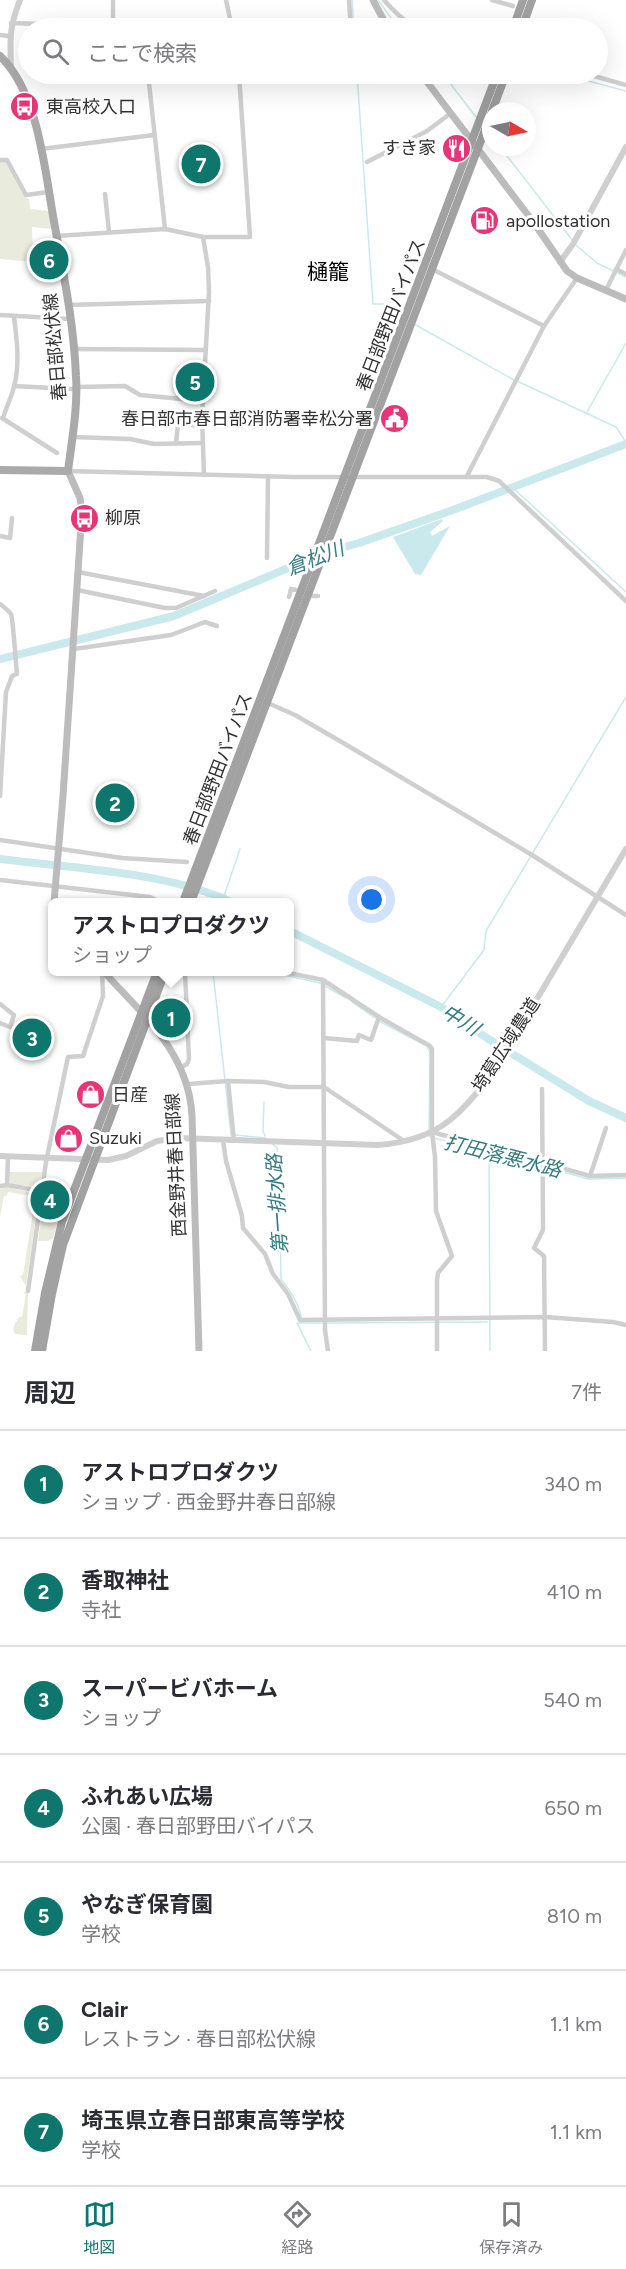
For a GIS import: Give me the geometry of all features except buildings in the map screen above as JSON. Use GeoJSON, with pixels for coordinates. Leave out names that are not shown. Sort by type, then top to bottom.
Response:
{"type":"FeatureCollection","features":[{"type":"Feature","properties":{"kind":"highway"},"geometry":{"type":"LineString","coordinates":[[517,18],[523,0]]}},
{"type":"Feature","properties":{"kind":"highway"},"geometry":{"type":"LineString","coordinates":[[526,18],[532,0]]}},
{"type":"Feature","properties":{"kind":"highway","name":"春日部野田バイパス"},"geometry":{"type":"LineString","coordinates":[[192,898],[200,868],[313,571],[329,538],[493,84]]}},
{"type":"Feature","properties":{"kind":"highway","name":"春日部野田バイパス"},"geometry":{"type":"LineString","coordinates":[[496,102],[502,84]]}},
{"type":"Feature","properties":{"kind":"highway","name":"春日部野田バイパス"},"geometry":{"type":"LineString","coordinates":[[185,898],[268,703],[321,542],[350,477],[482,138]]}},
{"type":"Feature","properties":{"kind":"highway"},"geometry":{"type":"LineString","coordinates":[[35,1351],[55,1247],[144,1016],[156,976]]}},
{"type":"Feature","properties":{"kind":"highway"},"geometry":{"type":"LineString","coordinates":[[144,1016],[163,976]]}},
{"type":"Feature","properties":{"kind":"highway"},"geometry":{"type":"LineString","coordinates":[[42,1351],[63,1245],[90,1159]]}},
{"type":"Feature","properties":{"kind":"main road"},"geometry":{"type":"LineString","coordinates":[[373,0],[383,18]]}},
{"type":"Feature","properties":{"kind":"main road","name":"春日部松伏線"},"geometry":{"type":"LineString","coordinates":[[0,56],[18,78]]}},
{"type":"Feature","properties":{"kind":"main road","name":"春日部松伏線"},"geometry":{"type":"LineString","coordinates":[[20,84],[32,115],[40,150],[74,349],[77,387],[68,471]]}},
{"type":"Feature","properties":{"kind":"main road"},"geometry":{"type":"LineString","coordinates":[[428,84],[534,223],[560,262],[577,278],[626,299]]}},
{"type":"Feature","properties":{"kind":"main road"},"geometry":{"type":"LineString","coordinates":[[0,470],[68,471],[80,498],[82,511],[54,898]]}},
{"type":"Feature","properties":{"kind":"main road","name":"西金野井春日部線"},"geometry":{"type":"LineString","coordinates":[[107,976],[171,1047],[188,1084],[191,1104],[199,1351]]}},
{"type":"Feature","properties":{"kind":"street"},"geometry":{"type":"LineString","coordinates":[[11,67],[9,36],[11,23],[20,0]]}},
{"type":"Feature","properties":{"kind":"street"},"geometry":{"type":"LineString","coordinates":[[113,0],[114,18]]}},
{"type":"Feature","properties":{"kind":"street"},"geometry":{"type":"LineString","coordinates":[[226,0],[230,18]]}},
{"type":"Feature","properties":{"kind":"street"},"geometry":{"type":"LineString","coordinates":[[349,0],[350,18]]}},
{"type":"Feature","properties":{"kind":"street"},"geometry":{"type":"LineString","coordinates":[[384,0],[400,18]]}},
{"type":"Feature","properties":{"kind":"street"},"geometry":{"type":"LineString","coordinates":[[492,0],[513,6]]}},
{"type":"Feature","properties":{"kind":"street"},"geometry":{"type":"LineString","coordinates":[[11,23],[18,23]]}},
{"type":"Feature","properties":{"kind":"street"},"geometry":{"type":"LineString","coordinates":[[0,35],[9,36]]}},
{"type":"Feature","properties":{"kind":"street"},"geometry":{"type":"LineString","coordinates":[[608,80],[626,85]]}},
{"type":"Feature","properties":{"kind":"street"},"geometry":{"type":"LineString","coordinates":[[149,84],[165,229]]}},
{"type":"Feature","properties":{"kind":"street"},"geometry":{"type":"LineString","coordinates":[[56,236],[165,229],[203,237],[250,237],[239,84]]}},
{"type":"Feature","properties":{"kind":"street"},"geometry":{"type":"LineString","coordinates":[[368,162],[427,131],[451,114]]}},
{"type":"Feature","properties":{"kind":"street"},"geometry":{"type":"LineString","coordinates":[[40,150],[154,135]]}},
{"type":"Feature","properties":{"kind":"street"},"geometry":{"type":"LineString","coordinates":[[560,262],[573,244],[625,150]]}},
{"type":"Feature","properties":{"kind":"street"},"geometry":{"type":"LineString","coordinates":[[0,160],[7,160],[26,195],[48,192]]}},
{"type":"Feature","properties":{"kind":"street"},"geometry":{"type":"LineString","coordinates":[[105,194],[109,231]]}},
{"type":"Feature","properties":{"kind":"street"},"geometry":{"type":"LineString","coordinates":[[203,237],[209,276],[202,401],[204,475]]}},
{"type":"Feature","properties":{"kind":"street"},"geometry":{"type":"LineString","coordinates":[[606,290],[626,250]]}},
{"type":"Feature","properties":{"kind":"street"},"geometry":{"type":"LineString","coordinates":[[432,269],[544,326]]}},
{"type":"Feature","properties":{"kind":"street"},"geometry":{"type":"LineString","coordinates":[[616,269],[626,274]]}},
{"type":"Feature","properties":{"kind":"street"},"geometry":{"type":"LineString","coordinates":[[467,476],[544,326],[577,278]]}},
{"type":"Feature","properties":{"kind":"street"},"geometry":{"type":"LineString","coordinates":[[68,305],[209,301]]}},
{"type":"Feature","properties":{"kind":"street"},"geometry":{"type":"LineString","coordinates":[[0,315],[70,319]]}},
{"type":"Feature","properties":{"kind":"street"},"geometry":{"type":"LineString","coordinates":[[14,317],[18,351],[14,386],[1,418],[57,453]]}},
{"type":"Feature","properties":{"kind":"street"},"geometry":{"type":"LineString","coordinates":[[74,349],[205,350]]}},
{"type":"Feature","properties":{"kind":"street"},"geometry":{"type":"LineString","coordinates":[[14,386],[72,389],[125,386],[140,395],[202,401]]}},
{"type":"Feature","properties":{"kind":"street"},"geometry":{"type":"LineString","coordinates":[[176,444],[178,424],[202,426]]}},
{"type":"Feature","properties":{"kind":"street"},"geometry":{"type":"LineString","coordinates":[[73,437],[176,444],[202,443]]}},
{"type":"Feature","properties":{"kind":"street"},"geometry":{"type":"LineString","coordinates":[[68,471],[268,477],[487,477],[499,481],[516,496],[626,601]]}},
{"type":"Feature","properties":{"kind":"street"},"geometry":{"type":"LineString","coordinates":[[267,558],[268,477]]}},
{"type":"Feature","properties":{"kind":"street"},"geometry":{"type":"LineString","coordinates":[[0,536],[10,538],[12,519]]}},
{"type":"Feature","properties":{"kind":"street"},"geometry":{"type":"LineString","coordinates":[[78,572],[204,596]]}},
{"type":"Feature","properties":{"kind":"street"},"geometry":{"type":"LineString","coordinates":[[288,597],[291,589],[296,590]]}},
{"type":"Feature","properties":{"kind":"street"},"geometry":{"type":"LineString","coordinates":[[77,590],[165,608],[176,608],[215,591]]}},
{"type":"Feature","properties":{"kind":"street"},"geometry":{"type":"LineString","coordinates":[[0,604],[10,612],[13,618],[13,647],[17,674],[12,676],[6,692],[0,796]]}},
{"type":"Feature","properties":{"kind":"street"},"geometry":{"type":"LineString","coordinates":[[74,646],[171,634],[205,622],[217,626]]}},
{"type":"Feature","properties":{"kind":"street"},"geometry":{"type":"LineString","coordinates":[[268,703],[296,715],[530,854],[626,915]]}},
{"type":"Feature","properties":{"kind":"street"},"geometry":{"type":"LineString","coordinates":[[0,840],[58,852],[187,862]]}},
{"type":"Feature","properties":{"kind":"street","name":"埼葛広域農道"},"geometry":{"type":"LineString","coordinates":[[0,1156],[108,1160],[126,1156],[164,1140],[192,1139],[378,1145],[404,1141],[432,1132],[467,1104],[498,1062],[626,849]]}},
{"type":"Feature","properties":{"kind":"street"},"geometry":{"type":"LineString","coordinates":[[0,880],[55,884],[152,898]]}},
{"type":"Feature","properties":{"kind":"street"},"geometry":{"type":"LineString","coordinates":[[294,974],[324,980],[432,1049],[432,1132],[436,1211],[452,1256],[438,1273],[437,1351]]}},
{"type":"Feature","properties":{"kind":"street"},"geometry":{"type":"LineString","coordinates":[[28,1291],[41,1191],[68,1057],[83,1056],[103,996],[103,976]]}},
{"type":"Feature","properties":{"kind":"street"},"geometry":{"type":"LineString","coordinates":[[182,1067],[189,1059],[185,976]]}},
{"type":"Feature","properties":{"kind":"street"},"geometry":{"type":"LineString","coordinates":[[324,980],[328,1351]]}},
{"type":"Feature","properties":{"kind":"street"},"geometry":{"type":"LineString","coordinates":[[0,1004],[14,1015],[10,1027],[0,1023]]}},
{"type":"Feature","properties":{"kind":"street"},"geometry":{"type":"LineString","coordinates":[[324,1038],[357,1041],[359,1035],[371,1040],[379,1017]]}},
{"type":"Feature","properties":{"kind":"street"},"geometry":{"type":"LineString","coordinates":[[228,1081],[234,1141]]}},
{"type":"Feature","properties":{"kind":"street"},"geometry":{"type":"LineString","coordinates":[[188,1084],[228,1081],[289,1087],[324,1087],[404,1141]]}},
{"type":"Feature","properties":{"kind":"street"},"geometry":{"type":"LineString","coordinates":[[542,1089],[543,1230],[534,1248],[544,1256],[545,1351]]}},
{"type":"Feature","properties":{"kind":"street"},"geometry":{"type":"LineString","coordinates":[[590,1176],[606,1128]]}},
{"type":"Feature","properties":{"kind":"street"},"geometry":{"type":"LineString","coordinates":[[432,1132],[590,1176],[626,1175]]}},
{"type":"Feature","properties":{"kind":"street"},"geometry":{"type":"LineString","coordinates":[[223,1140],[243,1228],[265,1254],[273,1274],[288,1294],[300,1320],[545,1317],[613,1322],[626,1326]]}},
{"type":"Feature","properties":{"kind":"street"},"geometry":{"type":"LineString","coordinates":[[7,1185],[8,1156]]}},
{"type":"Feature","properties":{"kind":"street"},"geometry":{"type":"LineString","coordinates":[[0,1186],[7,1185],[41,1191]]}},
{"type":"Feature","properties":{"kind":"shaded area"},"geometry":{"type":"Polygon","coordinates":[[[0,162],[6,162],[26,198],[29,199],[30,209],[49,211],[52,229],[32,227],[33,262],[0,259],[0,162]]]}},
{"type":"Feature","properties":{"kind":"shaded area"},"geometry":{"type":"Polygon","coordinates":[[[9,1172],[42,1172],[40,1187],[11,1184],[9,1172]]]}},
{"type":"Feature","properties":{"kind":"shaded area"},"geometry":{"type":"Polygon","coordinates":[[[45,1186],[69,1188],[53,1238],[48,1241],[38,1241],[45,1186]]]}},
{"type":"Feature","properties":{"kind":"shaded area"},"geometry":{"type":"Polygon","coordinates":[[[6,1187],[39,1194],[26,1286],[20,1276],[23,1275],[35,1200],[32,1196],[8,1192],[7,1196],[4,1196],[0,1217],[0,1189],[6,1187]]]}},
{"type":"Feature","properties":{"kind":"shaded area"},"geometry":{"type":"Polygon","coordinates":[[[23,1292],[28,1292],[27,1335],[15,1334],[14,1330],[14,1325],[19,1317],[22,1317],[26,1294],[23,1292]]]}},
{"type":"Feature","properties":{"kind":"water"},"geometry":{"type":"Polygon","coordinates":[[[442,519],[443,521],[430,532],[432,536],[450,526],[421,575],[415,574],[393,537],[442,519]]]}},
{"type":"Feature","properties":{"kind":"waterway"},"geometry":{"type":"LineString","coordinates":[[352,0],[353,18]]}},
{"type":"Feature","properties":{"kind":"waterway"},"geometry":{"type":"LineString","coordinates":[[378,0],[391,18]]}},
{"type":"Feature","properties":{"kind":"waterway"},"geometry":{"type":"LineString","coordinates":[[358,84],[373,304],[385,304],[403,312]]}},
{"type":"Feature","properties":{"kind":"waterway"},"geometry":{"type":"LineString","coordinates":[[451,84],[476,117]]}},
{"type":"Feature","properties":{"kind":"waterway"},"geometry":{"type":"LineString","coordinates":[[600,84],[626,91]]}},
{"type":"Feature","properties":{"kind":"waterway"},"geometry":{"type":"LineString","coordinates":[[507,156],[573,241]]}},
{"type":"Feature","properties":{"kind":"waterway"},"geometry":{"type":"LineString","coordinates":[[576,245],[597,263],[613,271]]}},
{"type":"Feature","properties":{"kind":"waterway"},"geometry":{"type":"LineString","coordinates":[[618,273],[626,277]]}},
{"type":"Feature","properties":{"kind":"waterway"},"geometry":{"type":"LineString","coordinates":[[414,324],[514,380]]}},
{"type":"Feature","properties":{"kind":"waterway"},"geometry":{"type":"LineString","coordinates":[[587,412],[626,343]]}},
{"type":"Feature","properties":{"kind":"waterway"},"geometry":{"type":"LineString","coordinates":[[519,382],[616,427],[626,442]]}},
{"type":"Feature","properties":{"kind":"waterway","name":"倉松川"},"geometry":{"type":"LineString","coordinates":[[0,659],[174,616],[326,552],[359,543],[453,510],[626,444]]}},
{"type":"Feature","properties":{"kind":"waterway"},"geometry":{"type":"LineString","coordinates":[[512,487],[626,592]]}},
{"type":"Feature","properties":{"kind":"waterway"},"geometry":{"type":"LineString","coordinates":[[441,1007],[484,950],[486,931],[626,697]]}},
{"type":"Feature","properties":{"kind":"waterway"},"geometry":{"type":"LineString","coordinates":[[223,898],[240,849]]}},
{"type":"Feature","properties":{"kind":"waterway","name":"中川"},"geometry":{"type":"LineString","coordinates":[[0,859],[149,878],[178,884],[221,898]]}},
{"type":"Feature","properties":{"kind":"waterway","name":"中川"},"geometry":{"type":"LineString","coordinates":[[294,933],[441,1007],[589,1101],[626,1118]]}},
{"type":"Feature","properties":{"kind":"waterway","name":"第一排水路"},"geometry":{"type":"LineString","coordinates":[[213,976],[231,1135]]}},
{"type":"Feature","properties":{"kind":"waterway","name":"打田落悪水路"},"geometry":{"type":"LineString","coordinates":[[289,976],[320,983],[346,998]]}},
{"type":"Feature","properties":{"kind":"waterway","name":"打田落悪水路"},"geometry":{"type":"LineString","coordinates":[[352,1002],[375,1018]]}},
{"type":"Feature","properties":{"kind":"waterway","name":"打田落悪水路"},"geometry":{"type":"LineString","coordinates":[[379,1021],[423,1044]]}},
{"type":"Feature","properties":{"kind":"waterway","name":"打田落悪水路"},"geometry":{"type":"LineString","coordinates":[[427,1046],[430,1053],[429,1131]]}},
{"type":"Feature","properties":{"kind":"waterway"},"geometry":{"type":"LineString","coordinates":[[264,1102],[263,1131],[265,1136]]}},
{"type":"Feature","properties":{"kind":"waterway","name":"第一排水路"},"geometry":{"type":"LineString","coordinates":[[235,1135],[266,1138]]}},
{"type":"Feature","properties":{"kind":"waterway","name":"打田落悪水路"},"geometry":{"type":"LineString","coordinates":[[430,1136],[540,1166]]}},
{"type":"Feature","properties":{"kind":"waterway","name":"第一排水路"},"geometry":{"type":"LineString","coordinates":[[272,1143],[277,1148],[279,1164],[281,1279],[298,1305],[302,1323],[297,1323],[311,1351]]}},
{"type":"Feature","properties":{"kind":"waterway"},"geometry":{"type":"LineString","coordinates":[[489,1153],[490,1351]]}},
{"type":"Feature","properties":{"kind":"waterway","name":"打田落悪水路"},"geometry":{"type":"LineString","coordinates":[[544,1167],[589,1179],[626,1178]]}},
{"type":"Feature","properties":{"kind":"waterway"},"geometry":{"type":"LineString","coordinates":[[327,1323],[487,1322]]}},
{"type":"Feature","properties":{"kind":"waterway"},"geometry":{"type":"LineString","coordinates":[[303,1323],[322,1323]]}},
{"type":"Feature","properties":{"kind":"place","name":"東高校入口"},"geometry":{"type":"Point","coordinates":[25,107]}},
{"type":"Feature","properties":{"kind":"place","name":"すき家"},"geometry":{"type":"Point","coordinates":[457,148]}},
{"type":"Feature","properties":{"kind":"place","name":"埼玉県立春日部東高等学校"},"geometry":{"type":"Point","coordinates":[201,164]}},
{"type":"Feature","properties":{"kind":"place","name":"apollostation"},"geometry":{"type":"Point","coordinates":[485,221]}},
{"type":"Feature","properties":{"kind":"place","name":"Clair"},"geometry":{"type":"Point","coordinates":[49,260]}},
{"type":"Feature","properties":{"kind":"place","name":"やなぎ保育園"},"geometry":{"type":"Point","coordinates":[195,382]}},
{"type":"Feature","properties":{"kind":"place","name":"春日部市春日部消防署幸松分署"},"geometry":{"type":"Point","coordinates":[394,419]}},
{"type":"Feature","properties":{"kind":"place","name":"柳原"},"geometry":{"type":"Point","coordinates":[84,518]}},
{"type":"Feature","properties":{"kind":"place","name":"香取神社"},"geometry":{"type":"Point","coordinates":[115,803]}},
{"type":"Feature","properties":{"kind":"place","name":"アストロプロダクツ"},"geometry":{"type":"Point","coordinates":[171,1018]}},
{"type":"Feature","properties":{"kind":"place","name":"スーパービバホーム"},"geometry":{"type":"Point","coordinates":[32,1038]}},
{"type":"Feature","properties":{"kind":"place","name":"日産"},"geometry":{"type":"Point","coordinates":[91,1095]}},
{"type":"Feature","properties":{"kind":"place","name":"Suzuki"},"geometry":{"type":"Point","coordinates":[68,1138]}},
{"type":"Feature","properties":{"kind":"place","name":"ふれあい広場"},"geometry":{"type":"Point","coordinates":[50,1200]}},
{"type":"Feature","properties":{"kind":"district","name":"樋籠"},"geometry":{"type":"Point","coordinates":[328,271]}}]}
